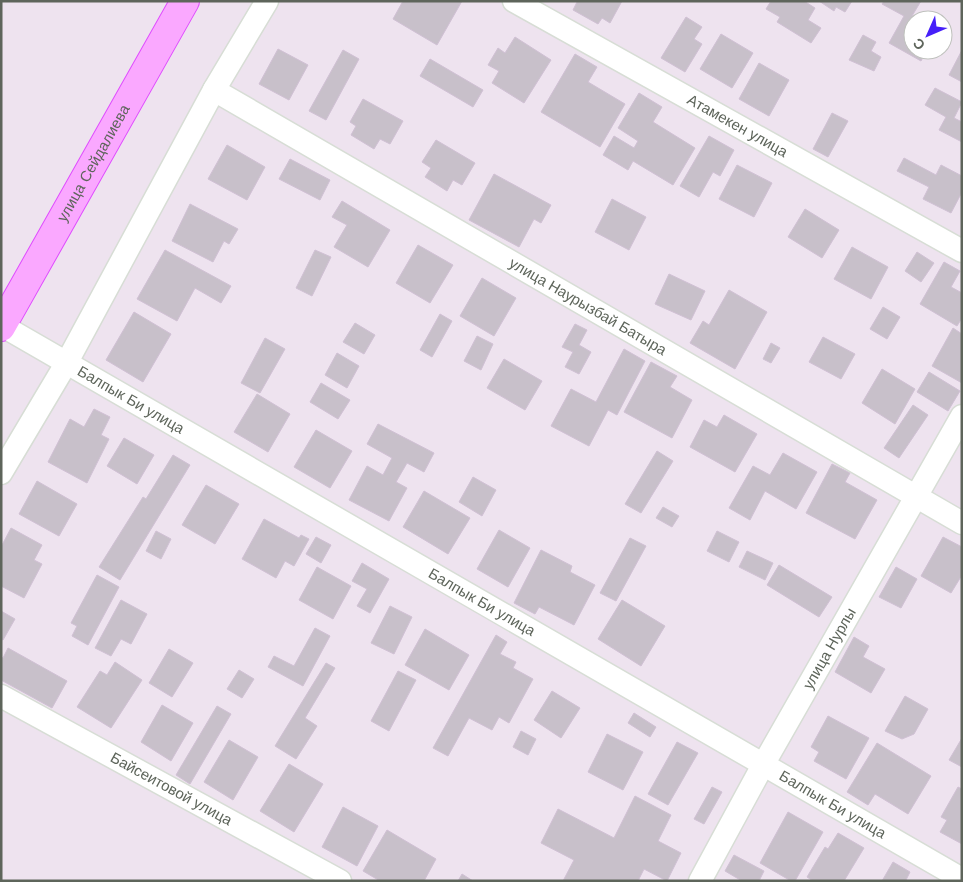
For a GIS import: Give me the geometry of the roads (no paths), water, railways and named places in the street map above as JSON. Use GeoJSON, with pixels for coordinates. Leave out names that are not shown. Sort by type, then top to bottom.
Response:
{"type":"FeatureCollection","features":[{"type":"Feature","properties":{"kind":"main road","name":"улица Сейдалиева"},"geometry":{"type":"LineString","coordinates":[[2,325],[185,1]]}},
{"type":"Feature","properties":{"kind":"street"},"geometry":{"type":"LineString","coordinates":[[1,473],[67,362],[214,90],[267,1]]}},
{"type":"Feature","properties":{"kind":"street","name":"Атамекен улица"},"geometry":{"type":"LineString","coordinates":[[514,1],[962,251]]}},
{"type":"Feature","properties":{"kind":"street","name":"улица Наурызбай Батыра"},"geometry":{"type":"LineString","coordinates":[[214,90],[962,523]]}},
{"type":"Feature","properties":{"kind":"street","name":"Балпык Би улица"},"geometry":{"type":"LineString","coordinates":[[2,325],[962,879]]}},
{"type":"Feature","properties":{"kind":"street","name":"улица Нурлы"},"geometry":{"type":"LineString","coordinates":[[700,881],[763,765],[962,416]]}},
{"type":"Feature","properties":{"kind":"street","name":"Байсеитовой улица"},"geometry":{"type":"LineString","coordinates":[[1,696],[340,881]]}}]}
